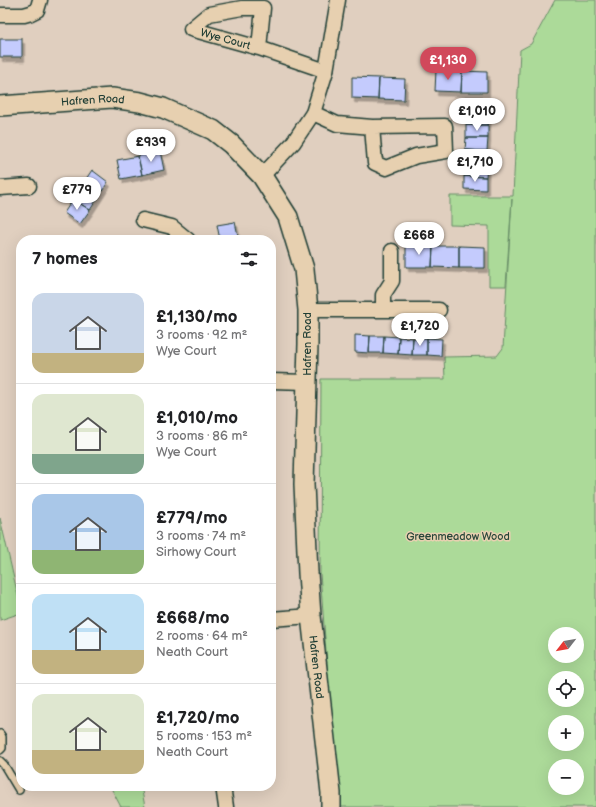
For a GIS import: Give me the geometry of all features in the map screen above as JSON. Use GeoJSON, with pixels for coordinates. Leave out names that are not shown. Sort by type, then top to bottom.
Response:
{"type":"FeatureCollection","features":[{"type":"Feature","properties":{"kind":"street"},"geometry":{"type":"LineString","coordinates":[[0,15],[31,14],[37,10],[40,0]]}},
{"type":"Feature","properties":{"kind":"street"},"geometry":{"type":"LineString","coordinates":[[262,176],[293,143],[313,113],[326,71],[338,0]]}},
{"type":"Feature","properties":{"kind":"street","name":"Wye Court"},"geometry":{"type":"LineString","coordinates":[[259,48],[263,8],[242,8],[209,14],[191,29],[259,48],[326,71]]}},
{"type":"Feature","properties":{"kind":"street","name":"Hafren Road"},"geometry":{"type":"LineString","coordinates":[[0,106],[112,98],[140,102],[163,108],[213,130],[248,161],[262,176],[288,217],[304,269],[308,310],[304,484],[311,616],[331,793],[331,807]]}},
{"type":"Feature","properties":{"kind":"street"},"geometry":{"type":"LineString","coordinates":[[313,113],[337,124],[372,127],[445,126],[446,151],[416,156],[386,168],[375,163],[372,127]]}},
{"type":"Feature","properties":{"kind":"street"},"geometry":{"type":"LineString","coordinates":[[0,188],[29,186]]}},
{"type":"Feature","properties":{"kind":"street"},"geometry":{"type":"LineString","coordinates":[[143,220],[172,227],[182,235]]}},
{"type":"Feature","properties":{"kind":"street"},"geometry":{"type":"LineString","coordinates":[[383,309],[383,295],[392,281],[392,251]]}},
{"type":"Feature","properties":{"kind":"street"},"geometry":{"type":"LineString","coordinates":[[308,310],[439,310]]}},
{"type":"Feature","properties":{"kind":"street"},"geometry":{"type":"LineString","coordinates":[[276,381],[307,382]]}},
{"type":"Feature","properties":{"kind":"street"},"geometry":{"type":"LineString","coordinates":[[276,619],[311,616]]}},
{"type":"Feature","properties":{"kind":"street"},"geometry":{"type":"LineString","coordinates":[[223,791],[226,807]]}},
{"type":"Feature","properties":{"kind":"lane"},"geometry":{"type":"LineString","coordinates":[[0,734],[2,737],[2,748],[0,750]]}},
{"type":"Feature","properties":{"kind":"lane"},"geometry":{"type":"LineString","coordinates":[[0,760],[16,785]]}},
{"type":"Feature","properties":{"kind":"green space","name":"Greenmeadow Wood"},"geometry":{"type":"Polygon","coordinates":[[[555,0],[596,0],[596,807],[339,807],[320,573],[321,379],[445,379],[444,357],[497,356],[503,348],[512,199],[506,286],[489,286],[489,226],[450,225],[450,196],[513,196],[520,50],[531,44],[555,0]]]}},
{"type":"Feature","properties":{"kind":"green space"},"geometry":{"type":"Polygon","coordinates":[[[0,518],[16,587],[16,615],[0,620],[0,518]]]}},
{"type":"Feature","properties":{"kind":"green space"},"geometry":{"type":"Polygon","coordinates":[[[113,791],[142,791],[145,807],[121,807],[113,791]]]}},
{"type":"Feature","properties":{"kind":"building"},"geometry":{"type":"Polygon","coordinates":[[[0,39],[22,39],[22,57],[0,57],[0,39]]]}},
{"type":"Feature","properties":{"kind":"building"},"geometry":{"type":"Polygon","coordinates":[[[436,70],[462,71],[461,92],[435,91],[436,70]]]}},
{"type":"Feature","properties":{"kind":"building"},"geometry":{"type":"Polygon","coordinates":[[[462,71],[487,72],[487,92],[461,92],[462,71]]]}},
{"type":"Feature","properties":{"kind":"building"},"geometry":{"type":"Polygon","coordinates":[[[352,77],[379,78],[378,99],[352,98],[352,77]]]}},
{"type":"Feature","properties":{"kind":"building"},"geometry":{"type":"Polygon","coordinates":[[[379,78],[405,79],[404,100],[378,99],[379,78]]]}},
{"type":"Feature","properties":{"kind":"building"},"geometry":{"type":"Polygon","coordinates":[[[466,112],[489,112],[488,125],[466,125],[466,112]]]}},
{"type":"Feature","properties":{"kind":"building"},"geometry":{"type":"Polygon","coordinates":[[[466,125],[488,125],[488,138],[466,138],[466,125]]]}},
{"type":"Feature","properties":{"kind":"building"},"geometry":{"type":"Polygon","coordinates":[[[466,138],[488,138],[487,151],[465,150],[466,138]]]}},
{"type":"Feature","properties":{"kind":"building"},"geometry":{"type":"Polygon","coordinates":[[[465,150],[487,151],[487,164],[465,163],[465,150]]]}},
{"type":"Feature","properties":{"kind":"building"},"geometry":{"type":"Polygon","coordinates":[[[160,151],[164,170],[142,175],[138,156],[160,151]]]}},
{"type":"Feature","properties":{"kind":"building"},"geometry":{"type":"Polygon","coordinates":[[[138,156],[142,175],[121,179],[117,160],[138,156]]]}},
{"type":"Feature","properties":{"kind":"building"},"geometry":{"type":"Polygon","coordinates":[[[465,163],[487,164],[486,177],[464,176],[465,163]]]}},
{"type":"Feature","properties":{"kind":"building"},"geometry":{"type":"Polygon","coordinates":[[[92,170],[108,182],[99,196],[82,185],[92,170]]]}},
{"type":"Feature","properties":{"kind":"building"},"geometry":{"type":"Polygon","coordinates":[[[464,176],[486,177],[486,190],[464,189],[464,176]]]}},
{"type":"Feature","properties":{"kind":"building"},"geometry":{"type":"Polygon","coordinates":[[[82,185],[99,196],[90,210],[73,199],[82,185]]]}},
{"type":"Feature","properties":{"kind":"building"},"geometry":{"type":"Polygon","coordinates":[[[73,199],[90,210],[80,224],[64,213],[73,199]]]}},
{"type":"Feature","properties":{"kind":"building"},"geometry":{"type":"Polygon","coordinates":[[[235,222],[238,235],[219,235],[217,225],[235,222]]]}},
{"type":"Feature","properties":{"kind":"building"},"geometry":{"type":"Polygon","coordinates":[[[406,246],[433,246],[432,267],[406,267],[406,246]]]}},
{"type":"Feature","properties":{"kind":"building"},"geometry":{"type":"Polygon","coordinates":[[[433,246],[459,246],[459,268],[432,267],[433,246]]]}},
{"type":"Feature","properties":{"kind":"building"},"geometry":{"type":"Polygon","coordinates":[[[459,246],[485,247],[485,268],[459,268],[459,246]]]}},
{"type":"Feature","properties":{"kind":"building"},"geometry":{"type":"Polygon","coordinates":[[[355,335],[370,336],[369,353],[355,352],[355,335]]]}},
{"type":"Feature","properties":{"kind":"building"},"geometry":{"type":"Polygon","coordinates":[[[370,336],[384,336],[383,353],[369,353],[370,336]]]}},
{"type":"Feature","properties":{"kind":"building"},"geometry":{"type":"Polygon","coordinates":[[[384,336],[399,337],[398,354],[383,353],[384,336]]]}},
{"type":"Feature","properties":{"kind":"building"},"geometry":{"type":"Polygon","coordinates":[[[399,337],[413,338],[412,355],[398,354],[399,337]]]}},
{"type":"Feature","properties":{"kind":"building"},"geometry":{"type":"Polygon","coordinates":[[[413,338],[427,338],[427,355],[412,355],[413,338]]]}},
{"type":"Feature","properties":{"kind":"building"},"geometry":{"type":"Polygon","coordinates":[[[427,338],[442,339],[441,356],[427,355],[427,338]]]}}]}
